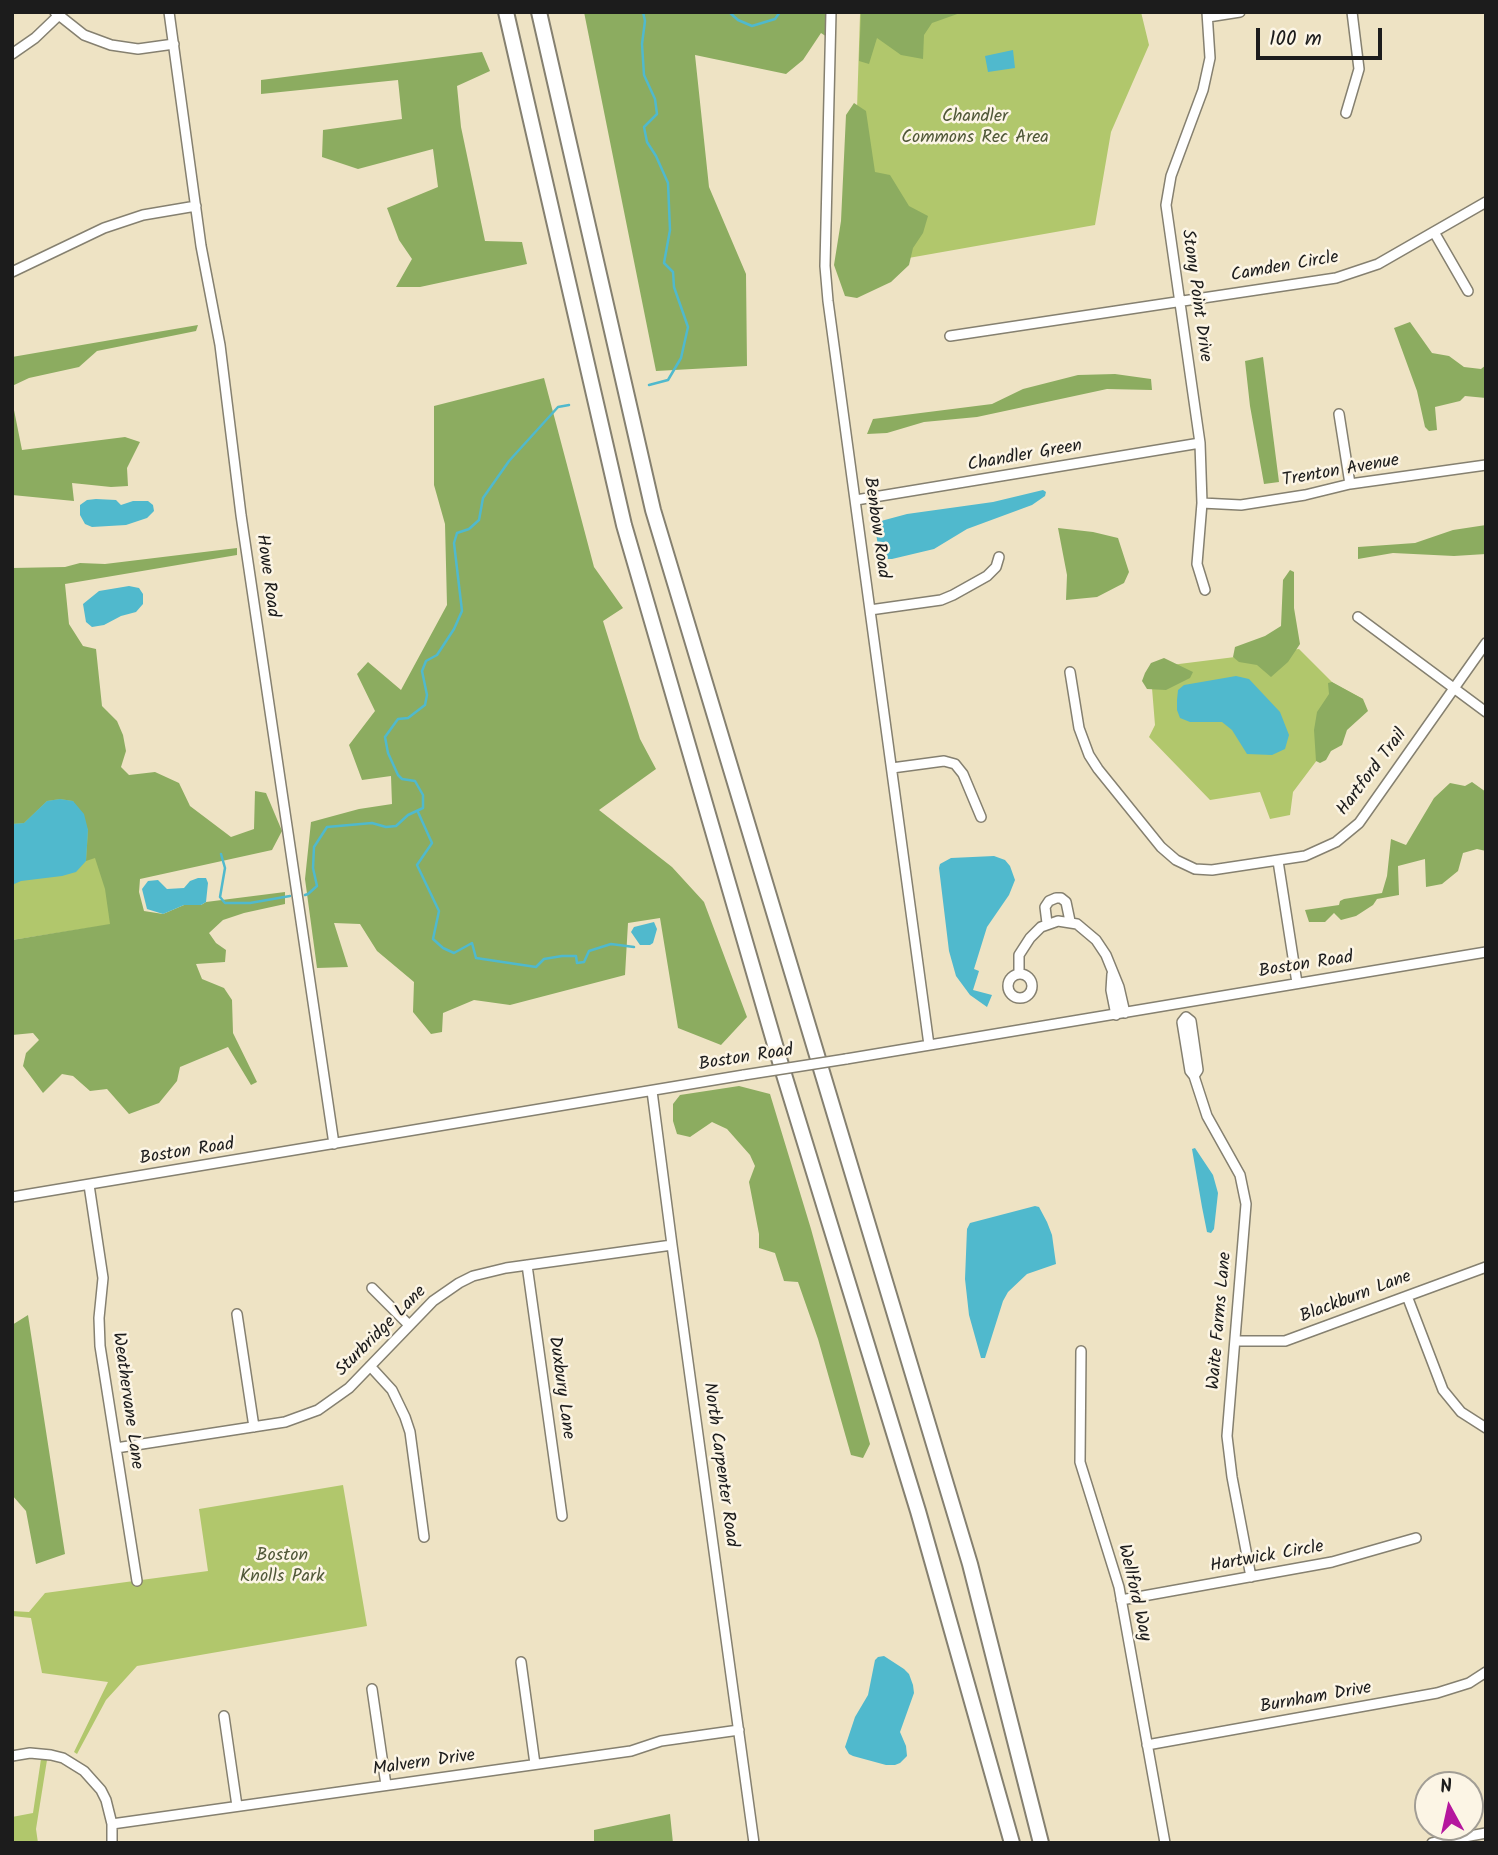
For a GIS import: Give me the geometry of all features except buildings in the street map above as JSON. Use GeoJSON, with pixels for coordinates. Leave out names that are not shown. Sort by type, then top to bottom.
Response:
{"type":"FeatureCollection","features":[{"type":"Feature","properties":{"kind":"highway"},"geometry":{"type":"LineString","coordinates":[[506,12],[624,525],[778,1055],[918,1511],[1012,1843]]}},
{"type":"Feature","properties":{"kind":"highway"},"geometry":{"type":"LineString","coordinates":[[540,12],[653,510],[970,1564],[1041,1843]]}},
{"type":"Feature","properties":{"kind":"street","name":"Howe Road"},"geometry":{"type":"LineString","coordinates":[[169,12],[196,206],[220,345],[243,528],[334,1144]]}},
{"type":"Feature","properties":{"kind":"street","name":"Benbow Road"},"geometry":{"type":"LineString","coordinates":[[831,12],[825,266],[929,1045]]}},
{"type":"Feature","properties":{"kind":"street"},"geometry":{"type":"LineString","coordinates":[[1208,15],[1240,12]]}},
{"type":"Feature","properties":{"kind":"street"},"geometry":{"type":"LineString","coordinates":[[1346,113],[1359,69],[1352,12]]}},
{"type":"Feature","properties":{"kind":"street"},"geometry":{"type":"LineString","coordinates":[[12,54],[35,38],[56,14],[84,35],[111,45],[138,48],[174,44]]}},
{"type":"Feature","properties":{"kind":"street","name":"Stony Point Drive"},"geometry":{"type":"LineString","coordinates":[[1205,590],[1197,564],[1202,503],[1200,443],[1166,205],[1171,176],[1203,90],[1210,58],[1208,15]]}},
{"type":"Feature","properties":{"kind":"street","name":"Camden Circle"},"geometry":{"type":"LineString","coordinates":[[950,336],[1336,278],[1378,264],[1486,202]]}},
{"type":"Feature","properties":{"kind":"street"},"geometry":{"type":"LineString","coordinates":[[12,272],[104,228],[143,215],[196,206]]}},
{"type":"Feature","properties":{"kind":"street"},"geometry":{"type":"LineString","coordinates":[[1433,232],[1468,291]]}},
{"type":"Feature","properties":{"kind":"street"},"geometry":{"type":"LineString","coordinates":[[1339,414],[1350,484]]}},
{"type":"Feature","properties":{"kind":"street","name":"Chandler Green"},"geometry":{"type":"LineString","coordinates":[[856,500],[1200,443]]}},
{"type":"Feature","properties":{"kind":"street","name":"Trenton Avenue"},"geometry":{"type":"LineString","coordinates":[[1202,503],[1241,505],[1305,495],[1350,484],[1486,465]]}},
{"type":"Feature","properties":{"kind":"street"},"geometry":{"type":"LineString","coordinates":[[870,610],[953,596],[987,576],[996,567],[999,557]]}},
{"type":"Feature","properties":{"kind":"street"},"geometry":{"type":"LineString","coordinates":[[1358,617],[1486,712]]}},
{"type":"Feature","properties":{"kind":"street","name":"Hartford Trail"},"geometry":{"type":"LineString","coordinates":[[1070,673],[1076,718],[1089,755],[1161,847],[1176,860],[1195,869],[1212,870],[1305,856],[1336,842],[1359,823],[1486,643]]}},
{"type":"Feature","properties":{"kind":"street"},"geometry":{"type":"LineString","coordinates":[[892,768],[944,761],[955,764],[960,768],[981,817]]}},
{"type":"Feature","properties":{"kind":"street"},"geometry":{"type":"LineString","coordinates":[[1278,861],[1297,983]]}},
{"type":"Feature","properties":{"kind":"street"},"geometry":{"type":"LineString","coordinates":[[1047,923],[1045,907],[1049,901],[1056,898],[1066,902],[1070,921]]}},
{"type":"Feature","properties":{"kind":"street"},"geometry":{"type":"LineString","coordinates":[[1019,974],[1018,959],[1030,938],[1047,923],[1070,921],[1096,940],[1106,955],[1119,987],[1120,1014]]}},
{"type":"Feature","properties":{"kind":"street","name":"Boston Road"},"geometry":{"type":"LineString","coordinates":[[12,1197],[1486,952]]}},
{"type":"Feature","properties":{"kind":"street","name":"Waite Farms Lane"},"geometry":{"type":"LineString","coordinates":[[1183,1002],[1186,1017],[1192,1021],[1198,1070],[1194,1076],[1202,1104],[1236,1167],[1245,1192],[1247,1212],[1228,1450],[1251,1577]]}},
{"type":"Feature","properties":{"kind":"street","name":"North Carpenter Road"},"geometry":{"type":"LineString","coordinates":[[652,1091],[754,1843]]}},
{"type":"Feature","properties":{"kind":"street","name":"Weathervane Lane"},"geometry":{"type":"LineString","coordinates":[[89,1185],[103,1278],[99,1334],[136,1581]]}},
{"type":"Feature","properties":{"kind":"street","name":"Sturbridge Lane"},"geometry":{"type":"LineString","coordinates":[[116,1448],[285,1422],[318,1410],[349,1388],[433,1301],[458,1283],[489,1271],[671,1245]]}},
{"type":"Feature","properties":{"kind":"street","name":"Duxbury Lane"},"geometry":{"type":"LineString","coordinates":[[527,1265],[562,1516]]}},
{"type":"Feature","properties":{"kind":"street","name":"Blackburn Lane"},"geometry":{"type":"LineString","coordinates":[[1235,1341],[1285,1341],[1486,1267]]}},
{"type":"Feature","properties":{"kind":"street"},"geometry":{"type":"LineString","coordinates":[[372,1288],[410,1325]]}},
{"type":"Feature","properties":{"kind":"street"},"geometry":{"type":"LineString","coordinates":[[1407,1296],[1443,1391],[1461,1412],[1486,1428]]}},
{"type":"Feature","properties":{"kind":"street"},"geometry":{"type":"LineString","coordinates":[[237,1314],[254,1427]]}},
{"type":"Feature","properties":{"kind":"street","name":"Wellford Way"},"geometry":{"type":"LineString","coordinates":[[1081,1351],[1080,1462],[1121,1600],[1165,1843]]}},
{"type":"Feature","properties":{"kind":"street"},"geometry":{"type":"LineString","coordinates":[[370,1366],[392,1390],[410,1432],[425,1537]]}},
{"type":"Feature","properties":{"kind":"street","name":"Hartwick Circle"},"geometry":{"type":"LineString","coordinates":[[1121,1600],[1342,1560],[1416,1538]]}},
{"type":"Feature","properties":{"kind":"street"},"geometry":{"type":"LineString","coordinates":[[521,1662],[535,1764]]}},
{"type":"Feature","properties":{"kind":"street","name":"Burnham Drive"},"geometry":{"type":"LineString","coordinates":[[1147,1745],[1437,1693],[1469,1683],[1486,1672]]}},
{"type":"Feature","properties":{"kind":"street"},"geometry":{"type":"LineString","coordinates":[[372,1689],[386,1785]]}},
{"type":"Feature","properties":{"kind":"street"},"geometry":{"type":"LineString","coordinates":[[224,1716],[237,1806]]}},
{"type":"Feature","properties":{"kind":"street","name":"Malvern Drive"},"geometry":{"type":"LineString","coordinates":[[112,1824],[631,1751],[661,1741],[739,1730]]}},
{"type":"Feature","properties":{"kind":"street"},"geometry":{"type":"LineString","coordinates":[[12,1756],[41,1754],[63,1758],[93,1779],[110,1812],[111,1843]]}},
{"type":"Feature","properties":{"kind":"street"},"geometry":{"type":"LineString","coordinates":[[1432,1843],[1486,1833]]}},
{"type":"Feature","properties":{"kind":"green space"},"geometry":{"type":"Polygon","coordinates":[[[584,12],[827,12],[827,37],[821,33],[803,60],[786,74],[695,55],[709,187],[746,274],[747,366],[656,371],[584,12]]]}},
{"type":"Feature","properties":{"kind":"green space"},"geometry":{"type":"Polygon","coordinates":[[[861,12],[963,12],[932,23],[924,35],[923,59],[901,55],[877,38],[869,64],[859,61],[861,12]]]}},
{"type":"Feature","properties":{"kind":"green space","name":"Chandler Commons Rec Area"},"geometry":{"type":"Polygon","coordinates":[[[1141,12],[1149,45],[1111,132],[1095,225],[852,268],[860,14],[1141,12]]]}},
{"type":"Feature","properties":{"kind":"green space"},"geometry":{"type":"Polygon","coordinates":[[[482,52],[490,71],[457,86],[461,127],[485,241],[522,242],[527,264],[420,287],[396,287],[412,259],[399,240],[387,208],[438,187],[433,149],[358,169],[322,157],[323,130],[402,119],[398,80],[261,94],[261,80],[482,52]]]}},
{"type":"Feature","properties":{"kind":"green space"},"geometry":{"type":"Polygon","coordinates":[[[854,103],[866,111],[875,172],[890,175],[909,206],[928,216],[923,233],[913,248],[909,265],[891,282],[857,298],[845,296],[834,265],[841,221],[846,115],[854,103]]]}},
{"type":"Feature","properties":{"kind":"green space"},"geometry":{"type":"Polygon","coordinates":[[[1410,322],[1432,353],[1449,356],[1464,367],[1481,369],[1486,365],[1486,398],[1465,396],[1460,401],[1435,407],[1437,430],[1429,431],[1425,427],[1417,391],[1394,328],[1410,322]]]}},
{"type":"Feature","properties":{"kind":"green space"},"geometry":{"type":"Polygon","coordinates":[[[198,325],[196,331],[97,351],[79,367],[29,378],[12,386],[12,357],[198,325]]]}},
{"type":"Feature","properties":{"kind":"green space"},"geometry":{"type":"Polygon","coordinates":[[[1263,357],[1279,482],[1264,484],[1245,361],[1263,357]]]}},
{"type":"Feature","properties":{"kind":"green space"},"geometry":{"type":"Polygon","coordinates":[[[1115,374],[1151,379],[1152,390],[1107,389],[977,417],[924,422],[887,433],[867,434],[873,419],[992,404],[1023,389],[1078,375],[1115,374]]]}},
{"type":"Feature","properties":{"kind":"green space"},"geometry":{"type":"Polygon","coordinates":[[[544,378],[594,567],[623,608],[603,621],[640,739],[656,769],[599,810],[672,867],[704,902],[747,1017],[721,1045],[678,1028],[660,918],[628,923],[625,975],[510,1005],[474,1000],[443,1013],[442,1032],[431,1034],[413,1012],[414,982],[377,951],[360,924],[334,923],[348,967],[317,968],[305,879],[311,822],[359,809],[392,804],[391,776],[362,780],[349,745],[375,711],[357,674],[368,662],[401,690],[447,605],[445,524],[434,485],[434,406],[544,378]]]}},
{"type":"Feature","properties":{"kind":"green space"},"geometry":{"type":"Polygon","coordinates":[[[12,400],[22,450],[125,437],[140,442],[127,468],[128,486],[72,483],[74,501],[12,495],[12,400]]]}},
{"type":"Feature","properties":{"kind":"green space"},"geometry":{"type":"Polygon","coordinates":[[[1486,525],[1486,554],[1454,556],[1393,553],[1358,559],[1358,547],[1415,543],[1453,530],[1486,525]]]}},
{"type":"Feature","properties":{"kind":"green space"},"geometry":{"type":"Polygon","coordinates":[[[1058,528],[1118,538],[1129,572],[1124,583],[1097,597],[1066,600],[1067,575],[1058,528]]]}},
{"type":"Feature","properties":{"kind":"green space"},"geometry":{"type":"Polygon","coordinates":[[[237,548],[237,555],[65,584],[69,624],[83,646],[96,649],[102,706],[117,721],[123,735],[126,751],[121,767],[129,775],[155,772],[179,783],[190,806],[231,837],[254,829],[255,791],[266,793],[282,831],[272,850],[140,879],[139,892],[144,911],[163,914],[184,905],[201,905],[206,902],[285,892],[285,904],[223,920],[209,933],[216,943],[226,950],[225,962],[196,964],[202,979],[224,988],[232,1000],[233,1033],[257,1082],[251,1085],[228,1047],[180,1067],[177,1081],[159,1103],[129,1114],[107,1089],[90,1091],[73,1076],[62,1074],[43,1093],[23,1066],[26,1053],[39,1040],[33,1033],[12,1035],[12,940],[110,924],[105,889],[95,858],[86,861],[88,830],[73,801],[47,801],[24,823],[12,824],[12,568],[105,564],[237,548]]]}},
{"type":"Feature","properties":{"kind":"green space"},"geometry":{"type":"Polygon","coordinates":[[[1290,570],[1294,572],[1294,608],[1300,644],[1288,662],[1271,677],[1257,665],[1239,662],[1233,657],[1235,647],[1265,636],[1281,626],[1283,580],[1290,570]]]}},
{"type":"Feature","properties":{"kind":"green space"},"geometry":{"type":"Polygon","coordinates":[[[1299,649],[1333,683],[1363,699],[1293,792],[1290,815],[1270,819],[1260,792],[1210,800],[1149,737],[1155,725],[1152,688],[1163,666],[1299,649]]]}},
{"type":"Feature","properties":{"kind":"green space"},"geometry":{"type":"Polygon","coordinates":[[[1164,658],[1193,672],[1190,678],[1166,690],[1147,689],[1142,681],[1145,673],[1151,663],[1164,658]]]}},
{"type":"Feature","properties":{"kind":"green space"},"geometry":{"type":"Polygon","coordinates":[[[1332,682],[1363,699],[1368,711],[1347,730],[1342,745],[1331,751],[1326,760],[1320,763],[1316,761],[1314,730],[1317,712],[1329,694],[1328,683],[1332,682]]]}},
{"type":"Feature","properties":{"kind":"green space"},"geometry":{"type":"Polygon","coordinates":[[[95,726],[134,921],[12,940],[12,737],[95,726]]]}},
{"type":"Feature","properties":{"kind":"green space"},"geometry":{"type":"Polygon","coordinates":[[[1472,782],[1486,792],[1486,851],[1477,849],[1463,853],[1458,871],[1442,884],[1426,887],[1425,859],[1398,866],[1399,895],[1377,899],[1373,905],[1356,916],[1341,920],[1334,913],[1325,922],[1309,922],[1305,910],[1339,905],[1344,899],[1382,893],[1387,876],[1391,839],[1406,845],[1434,798],[1450,783],[1465,786],[1472,782]]]}},
{"type":"Feature","properties":{"kind":"green space"},"geometry":{"type":"Polygon","coordinates":[[[739,1086],[770,1094],[811,1229],[870,1444],[863,1458],[851,1455],[818,1339],[798,1282],[784,1281],[775,1253],[759,1248],[749,1182],[755,1166],[750,1155],[727,1129],[712,1122],[690,1137],[677,1134],[673,1121],[673,1104],[680,1095],[739,1086]]]}},
{"type":"Feature","properties":{"kind":"green space"},"geometry":{"type":"Polygon","coordinates":[[[28,1315],[65,1554],[36,1564],[26,1511],[12,1495],[12,1325],[28,1315]]]}},
{"type":"Feature","properties":{"kind":"green space","name":"Boston Knolls Park"},"geometry":{"type":"Polygon","coordinates":[[[343,1485],[367,1626],[137,1666],[106,1700],[77,1754],[74,1752],[108,1682],[42,1673],[31,1618],[12,1616],[12,1611],[29,1612],[45,1593],[208,1571],[199,1509],[343,1485]]]}},
{"type":"Feature","properties":{"kind":"green space"},"geometry":{"type":"Polygon","coordinates":[[[41,1759],[47,1760],[36,1829],[38,1843],[12,1843],[12,1817],[33,1813],[41,1759]]]}},
{"type":"Feature","properties":{"kind":"green space"},"geometry":{"type":"Polygon","coordinates":[[[670,1814],[673,1843],[594,1843],[594,1830],[670,1814]]]}},
{"type":"Feature","properties":{"kind":"water"},"geometry":{"type":"Polygon","coordinates":[[[1013,50],[1015,68],[988,72],[985,56],[1013,50]]]}},
{"type":"Feature","properties":{"kind":"water"},"geometry":{"type":"Polygon","coordinates":[[[1043,490],[1046,492],[1045,496],[1032,505],[967,529],[934,549],[892,559],[886,559],[879,552],[875,527],[881,521],[907,514],[993,502],[1043,490]]]}},
{"type":"Feature","properties":{"kind":"water"},"geometry":{"type":"Polygon","coordinates":[[[87,500],[116,500],[121,505],[133,501],[148,501],[153,505],[154,511],[147,518],[126,525],[92,527],[85,524],[80,515],[80,505],[87,500]]]}},
{"type":"Feature","properties":{"kind":"water"},"geometry":{"type":"Polygon","coordinates":[[[129,586],[139,588],[143,594],[143,604],[136,612],[104,625],[92,627],[86,622],[83,604],[99,591],[129,586]]]}},
{"type":"Feature","properties":{"kind":"water"},"geometry":{"type":"Polygon","coordinates":[[[1236,676],[1249,679],[1280,712],[1289,735],[1285,749],[1272,755],[1247,754],[1232,730],[1222,722],[1190,722],[1180,718],[1177,710],[1178,690],[1184,685],[1236,676]]]}},
{"type":"Feature","properties":{"kind":"water"},"geometry":{"type":"Polygon","coordinates":[[[47,801],[73,801],[84,814],[88,830],[86,861],[76,872],[21,881],[12,885],[12,824],[24,823],[47,801]]]}},
{"type":"Feature","properties":{"kind":"water"},"geometry":{"type":"Polygon","coordinates":[[[994,856],[1005,860],[1015,880],[1009,895],[987,927],[974,969],[979,971],[973,990],[992,995],[987,1007],[970,995],[956,976],[949,951],[939,868],[940,864],[951,858],[994,856]]]}},
{"type":"Feature","properties":{"kind":"water"},"geometry":{"type":"Polygon","coordinates":[[[206,878],[208,883],[206,902],[201,905],[184,905],[163,914],[147,909],[142,889],[148,881],[158,880],[167,889],[184,888],[190,881],[206,878]]]}},
{"type":"Feature","properties":{"kind":"water"},"geometry":{"type":"Polygon","coordinates":[[[654,922],[657,929],[653,943],[640,945],[631,932],[634,927],[654,922]]]}},
{"type":"Feature","properties":{"kind":"water"},"geometry":{"type":"Polygon","coordinates":[[[1195,1148],[1213,1175],[1218,1193],[1214,1229],[1211,1233],[1207,1232],[1202,1207],[1192,1149],[1195,1148]]]}},
{"type":"Feature","properties":{"kind":"water"},"geometry":{"type":"Polygon","coordinates":[[[1039,1207],[1052,1235],[1056,1264],[1027,1274],[1008,1292],[985,1358],[981,1358],[969,1315],[965,1279],[967,1229],[970,1223],[1039,1207]]]}},
{"type":"Feature","properties":{"kind":"water"},"geometry":{"type":"Polygon","coordinates":[[[884,1656],[909,1674],[914,1693],[900,1732],[907,1756],[895,1765],[853,1756],[845,1747],[855,1717],[868,1695],[875,1660],[884,1656]]]}},
{"type":"Feature","properties":{"kind":"waterway"},"geometry":{"type":"LineString","coordinates":[[643,12],[644,75],[655,99],[657,114],[644,127],[647,142],[668,183],[670,230],[664,263],[673,272],[674,287],[688,327],[681,358],[668,380],[649,385]]}},
{"type":"Feature","properties":{"kind":"waterway"},"geometry":{"type":"LineString","coordinates":[[729,12],[738,20],[752,26],[775,19],[780,12]]}},
{"type":"Feature","properties":{"kind":"waterway"},"geometry":{"type":"LineString","coordinates":[[305,895],[317,886],[313,868],[314,847],[327,827],[372,823],[386,827],[396,826],[408,815],[423,808],[423,795],[415,781],[402,779],[398,775],[388,753],[385,737],[398,719],[408,718],[425,705],[427,695],[422,671],[426,661],[437,655],[462,611],[454,543],[457,533],[469,529],[479,520],[483,498],[509,461],[558,407],[569,405]]}},
{"type":"Feature","properties":{"kind":"waterway"},"geometry":{"type":"LineString","coordinates":[[418,812],[432,843],[417,865],[439,911],[433,939],[443,948],[454,953],[472,943],[476,958],[536,967],[544,959],[562,956],[576,956],[577,963],[584,962],[589,951],[611,944],[634,947]]}},
{"type":"Feature","properties":{"kind":"waterway"},"geometry":{"type":"LineString","coordinates":[[221,854],[225,868],[220,897],[225,903],[250,903],[290,896]]}}]}
